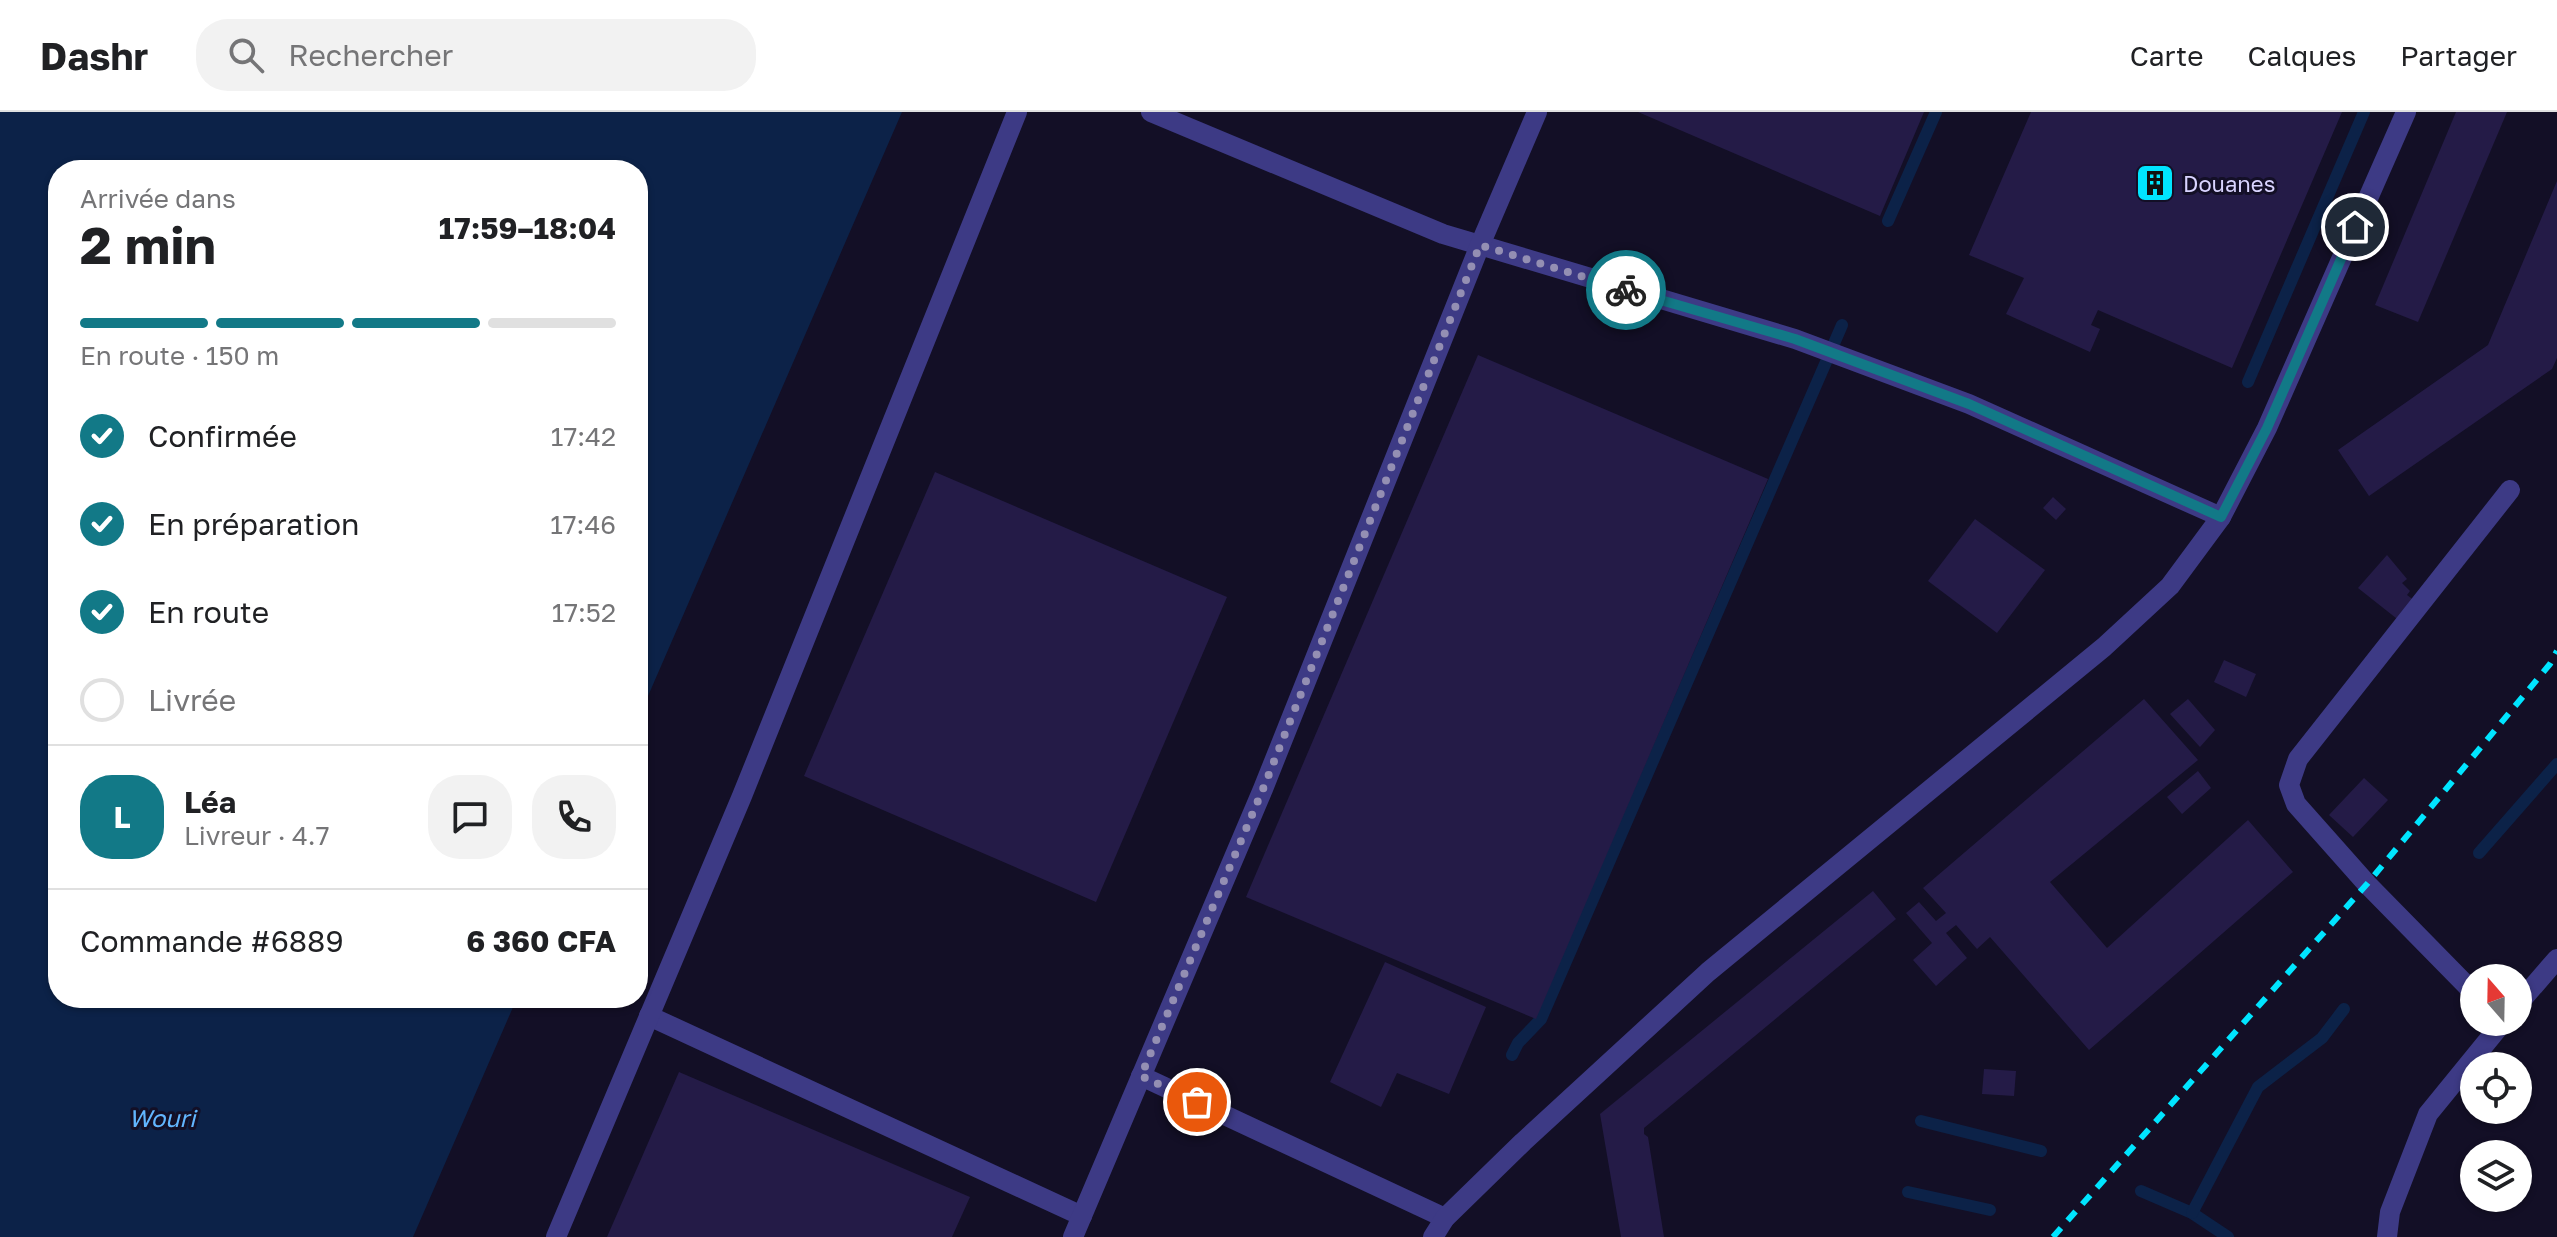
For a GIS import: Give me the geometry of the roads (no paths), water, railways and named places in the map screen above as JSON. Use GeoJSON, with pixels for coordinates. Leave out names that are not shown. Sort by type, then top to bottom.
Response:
{"type":"FeatureCollection","features":[{"type":"Feature","properties":{"kind":"street"},"geometry":{"type":"LineString","coordinates":[[556,1237],[748,781],[1017,112]]}},
{"type":"Feature","properties":{"kind":"street"},"geometry":{"type":"LineString","coordinates":[[1151,112],[1443,234],[1795,339],[1969,404],[2221,517]]}},
{"type":"Feature","properties":{"kind":"street"},"geometry":{"type":"LineString","coordinates":[[1073,1237],[1263,789],[1480,245],[1537,112]]}},
{"type":"Feature","properties":{"kind":"street"},"geometry":{"type":"LineString","coordinates":[[1433,1237],[1445,1218],[1523,1142],[1708,972],[2104,647],[2170,586],[2221,517],[2267,428],[2406,112]]}},
{"type":"Feature","properties":{"kind":"street"},"geometry":{"type":"LineString","coordinates":[[2460,979],[2357,873],[2296,804],[2289,785],[2298,759],[2510,490]]}},
{"type":"Feature","properties":{"kind":"street"},"geometry":{"type":"LineString","coordinates":[[2532,988],[2557,959]]}},
{"type":"Feature","properties":{"kind":"street"},"geometry":{"type":"LineString","coordinates":[[649,1016],[1082,1216]]}},
{"type":"Feature","properties":{"kind":"street"},"geometry":{"type":"LineString","coordinates":[[2387,1237],[2390,1212],[2428,1114],[2492,1036]]}},
{"type":"Feature","properties":{"kind":"street"},"geometry":{"type":"LineString","coordinates":[[1141,1076],[1445,1218]]}},
{"type":"Feature","properties":{"kind":"water","name":"Wouri"},"geometry":{"type":"Polygon","coordinates":[[[0,112],[902,112],[648,696],[648,160],[48,160],[48,1008],[513,1008],[413,1237],[0,1237],[0,112]]]}},
{"type":"Feature","properties":{"kind":"waterway"},"geometry":{"type":"LineString","coordinates":[[1888,221],[1936,112]]}},
{"type":"Feature","properties":{"kind":"waterway"},"geometry":{"type":"LineString","coordinates":[[2248,382],[2364,112]]}},
{"type":"Feature","properties":{"kind":"waterway"},"geometry":{"type":"LineString","coordinates":[[1512,1055],[1518,1043],[1541,1019],[1842,325]]}},
{"type":"Feature","properties":{"kind":"waterway"},"geometry":{"type":"LineString","coordinates":[[2479,853],[2557,764]]}},
{"type":"Feature","properties":{"kind":"waterway"},"geometry":{"type":"LineString","coordinates":[[2192,1213],[2258,1087],[2322,1038],[2344,1009]]}},
{"type":"Feature","properties":{"kind":"waterway"},"geometry":{"type":"LineString","coordinates":[[1921,1121],[2041,1151]]}},
{"type":"Feature","properties":{"kind":"waterway"},"geometry":{"type":"LineString","coordinates":[[2141,1191],[2192,1213],[2228,1237]]}},
{"type":"Feature","properties":{"kind":"waterway"},"geometry":{"type":"LineString","coordinates":[[1908,1192],[1990,1210]]}},
{"type":"Feature","properties":{"kind":"railway"},"geometry":{"type":"LineString","coordinates":[[2053,1237],[2367,884],[2550,664],[2557,651]]}},
{"type":"Feature","properties":{"kind":"place","name":"Douanes"},"geometry":{"type":"Point","coordinates":[2155,183]}}]}
